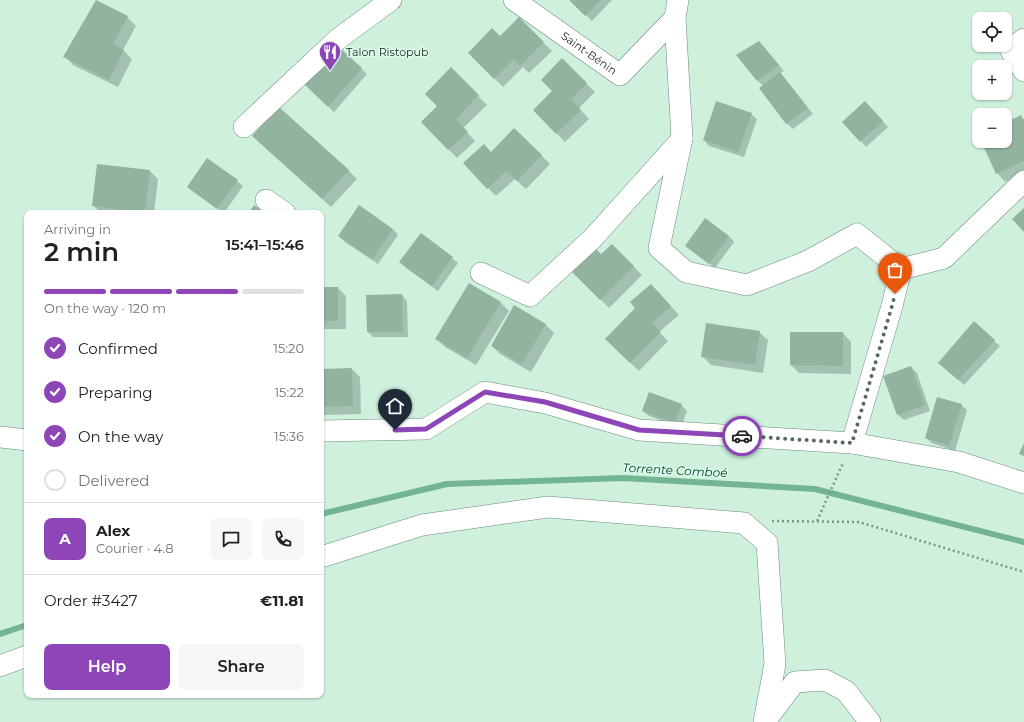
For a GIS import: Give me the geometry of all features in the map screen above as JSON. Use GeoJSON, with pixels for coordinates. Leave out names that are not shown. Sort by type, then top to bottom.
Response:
{"type":"FeatureCollection","features":[{"type":"Feature","properties":{"kind":"street"},"geometry":{"type":"LineString","coordinates":[[244,126],[338,39],[391,0]]}},
{"type":"Feature","properties":{"kind":"street","name":"Saint-Bénin"},"geometry":{"type":"LineString","coordinates":[[514,0],[620,75],[677,9]]}},
{"type":"Feature","properties":{"kind":"street"},"geometry":{"type":"LineString","coordinates":[[677,9],[682,138],[659,248],[686,272],[747,285],[808,261],[857,234],[901,269]]}},
{"type":"Feature","properties":{"kind":"street"},"geometry":{"type":"LineString","coordinates":[[1024,39],[1010,49],[1024,71]]}},
{"type":"Feature","properties":{"kind":"street"},"geometry":{"type":"LineString","coordinates":[[481,273],[530,296],[594,238],[682,138]]}},
{"type":"Feature","properties":{"kind":"street"},"geometry":{"type":"LineString","coordinates":[[901,269],[944,258],[1024,181]]}},
{"type":"Feature","properties":{"kind":"street"},"geometry":{"type":"LineString","coordinates":[[266,200],[280,210]]}},
{"type":"Feature","properties":{"kind":"street"},"geometry":{"type":"LineString","coordinates":[[852,443],[892,306],[901,269]]}},
{"type":"Feature","properties":{"kind":"street"},"geometry":{"type":"LineString","coordinates":[[324,431],[426,429],[485,392],[545,402],[639,430],[852,443],[959,462],[1024,483]]}},
{"type":"Feature","properties":{"kind":"street"},"geometry":{"type":"LineString","coordinates":[[0,437],[24,440]]}},
{"type":"Feature","properties":{"kind":"street"},"geometry":{"type":"LineString","coordinates":[[324,556],[422,525],[548,507],[744,523],[767,542],[775,664],[765,722]]}},
{"type":"Feature","properties":{"kind":"street"},"geometry":{"type":"LineString","coordinates":[[0,666],[24,657]]}},
{"type":"Feature","properties":{"kind":"street"},"geometry":{"type":"LineString","coordinates":[[765,722],[795,682],[825,680],[846,691],[870,722]]}},
{"type":"Feature","properties":{"kind":"path"},"geometry":{"type":"LineString","coordinates":[[817,521],[852,443]]}},
{"type":"Feature","properties":{"kind":"path"},"geometry":{"type":"LineString","coordinates":[[744,523],[780,520],[859,522],[1024,572]]}},
{"type":"Feature","properties":{"kind":"building"},"geometry":{"type":"Polygon","coordinates":[[[96,0],[128,16],[113,44],[124,50],[109,80],[63,57],[96,0]]]}},
{"type":"Feature","properties":{"kind":"building"},"geometry":{"type":"Polygon","coordinates":[[[569,0],[601,0],[585,16],[569,0]]]}},
{"type":"Feature","properties":{"kind":"building"},"geometry":{"type":"Polygon","coordinates":[[[519,17],[544,42],[520,66],[514,59],[494,79],[468,53],[492,28],[500,36],[519,17]]]}},
{"type":"Feature","properties":{"kind":"building"},"geometry":{"type":"Polygon","coordinates":[[[759,41],[779,65],[757,81],[736,55],[759,41]]]}},
{"type":"Feature","properties":{"kind":"building"},"geometry":{"type":"Polygon","coordinates":[[[340,48],[362,68],[328,107],[302,82],[340,48]]]}},
{"type":"Feature","properties":{"kind":"building"},"geometry":{"type":"Polygon","coordinates":[[[562,58],[587,83],[571,99],[581,110],[556,134],[533,110],[552,91],[541,80],[562,58]]]}},
{"type":"Feature","properties":{"kind":"building"},"geometry":{"type":"Polygon","coordinates":[[[451,67],[479,95],[456,119],[468,132],[448,150],[421,122],[437,106],[425,94],[451,67]]]}},
{"type":"Feature","properties":{"kind":"building"},"geometry":{"type":"Polygon","coordinates":[[[780,72],[808,108],[786,124],[759,88],[780,72]]]}},
{"type":"Feature","properties":{"kind":"building"},"geometry":{"type":"Polygon","coordinates":[[[716,101],[752,113],[738,152],[703,140],[716,101]]]}},
{"type":"Feature","properties":{"kind":"building"},"geometry":{"type":"Polygon","coordinates":[[[865,101],[883,121],[860,142],[842,122],[865,101]]]}},
{"type":"Feature","properties":{"kind":"building"},"geometry":{"type":"Polygon","coordinates":[[[279,107],[349,170],[322,199],[252,136],[279,107]]]}},
{"type":"Feature","properties":{"kind":"building"},"geometry":{"type":"Polygon","coordinates":[[[1021,115],[1024,121],[1024,161],[996,174],[984,148],[1012,148],[1012,120],[1021,115]]]}},
{"type":"Feature","properties":{"kind":"building"},"geometry":{"type":"Polygon","coordinates":[[[514,128],[542,155],[517,181],[506,171],[487,189],[463,163],[484,144],[491,152],[514,128]]]}},
{"type":"Feature","properties":{"kind":"building"},"geometry":{"type":"Polygon","coordinates":[[[207,158],[238,180],[217,209],[187,187],[207,158]]]}},
{"type":"Feature","properties":{"kind":"building"},"geometry":{"type":"Polygon","coordinates":[[[97,164],[150,170],[145,210],[127,210],[92,206],[97,164]]]}},
{"type":"Feature","properties":{"kind":"building"},"geometry":{"type":"Polygon","coordinates":[[[254,205],[261,210],[251,210],[254,205]]]}},
{"type":"Feature","properties":{"kind":"building"},"geometry":{"type":"Polygon","coordinates":[[[359,205],[393,229],[372,259],[338,236],[359,205]]]}},
{"type":"Feature","properties":{"kind":"building"},"geometry":{"type":"Polygon","coordinates":[[[1024,208],[1024,232],[1012,219],[1024,208]]]}},
{"type":"Feature","properties":{"kind":"building"},"geometry":{"type":"Polygon","coordinates":[[[705,218],[729,236],[709,264],[685,246],[705,218]]]}},
{"type":"Feature","properties":{"kind":"building"},"geometry":{"type":"Polygon","coordinates":[[[421,233],[453,257],[432,286],[399,262],[421,233]]]}},
{"type":"Feature","properties":{"kind":"building"},"geometry":{"type":"Polygon","coordinates":[[[612,244],[634,266],[600,300],[572,272],[596,249],[601,254],[612,244]]]}},
{"type":"Feature","properties":{"kind":"building"},"geometry":{"type":"Polygon","coordinates":[[[469,283],[501,302],[467,358],[435,339],[469,283]]]}},
{"type":"Feature","properties":{"kind":"building"},"geometry":{"type":"Polygon","coordinates":[[[651,284],[671,306],[652,323],[661,332],[630,363],[605,339],[635,308],[630,302],[651,284]]]}},
{"type":"Feature","properties":{"kind":"building"},"geometry":{"type":"Polygon","coordinates":[[[324,287],[338,287],[338,321],[324,321],[324,287]]]}},
{"type":"Feature","properties":{"kind":"building"},"geometry":{"type":"Polygon","coordinates":[[[402,294],[403,332],[367,332],[366,295],[402,294]]]}},
{"type":"Feature","properties":{"kind":"building"},"geometry":{"type":"Polygon","coordinates":[[[514,305],[546,324],[522,364],[491,346],[514,305]]]}},
{"type":"Feature","properties":{"kind":"building"},"geometry":{"type":"Polygon","coordinates":[[[974,321],[995,340],[958,380],[938,363],[974,321]]]}},
{"type":"Feature","properties":{"kind":"building"},"geometry":{"type":"Polygon","coordinates":[[[706,323],[760,331],[755,365],[701,357],[706,323]]]}},
{"type":"Feature","properties":{"kind":"building"},"geometry":{"type":"Polygon","coordinates":[[[790,332],[843,332],[843,366],[790,365],[790,332]]]}},
{"type":"Feature","properties":{"kind":"building"},"geometry":{"type":"Polygon","coordinates":[[[911,366],[925,405],[897,415],[883,376],[911,366]]]}},
{"type":"Feature","properties":{"kind":"building"},"geometry":{"type":"Polygon","coordinates":[[[352,368],[353,406],[324,407],[324,369],[352,368]]]}},
{"type":"Feature","properties":{"kind":"building"},"geometry":{"type":"Polygon","coordinates":[[[649,392],[682,404],[675,423],[642,411],[649,392]]]}},
{"type":"Feature","properties":{"kind":"building"},"geometry":{"type":"Polygon","coordinates":[[[937,397],[962,404],[949,446],[925,438],[937,397]]]}},
{"type":"Feature","properties":{"kind":"building"},"geometry":{"type":"Polygon","coordinates":[[[1024,443],[1024,456],[1019,454],[1024,443]]]}},
{"type":"Feature","properties":{"kind":"waterway","name":"Torrente Comboé"},"geometry":{"type":"LineString","coordinates":[[324,513],[447,484],[623,478],[815,489],[1024,542]]}},
{"type":"Feature","properties":{"kind":"waterway","name":"Torrente Comboé"},"geometry":{"type":"LineString","coordinates":[[0,634],[24,626]]}},
{"type":"Feature","properties":{"kind":"way so far"},"geometry":{"type":"LineString","coordinates":[[742,436],[852,443],[895,294]]}},
{"type":"Feature","properties":{"kind":"place","name":"Talon Ristopub"},"geometry":{"type":"Point","coordinates":[330,72]}},
{"type":"Feature","properties":{"kind":"route"},"geometry":{"type":"LineString","coordinates":[[395,430],[426,429],[485,392],[545,402],[639,430],[742,436]]}}]}
